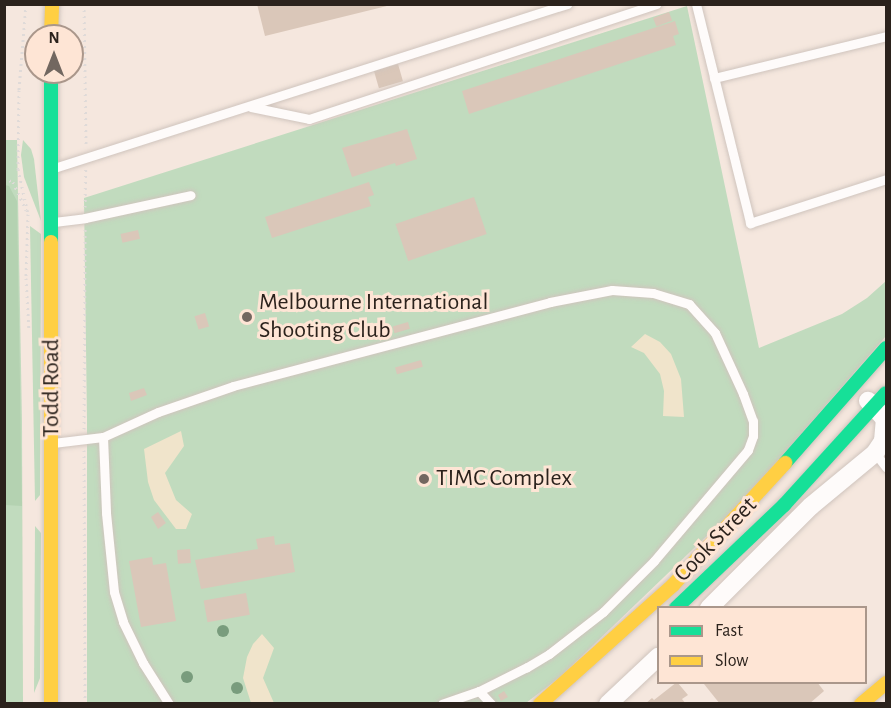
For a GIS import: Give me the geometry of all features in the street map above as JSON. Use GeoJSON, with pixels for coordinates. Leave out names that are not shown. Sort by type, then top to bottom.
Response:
{"type":"FeatureCollection","features":[{"type":"Feature","properties":{"kind":"main road"},"geometry":{"type":"LineString","coordinates":[[51,24],[52,4]]}},
{"type":"Feature","properties":{"kind":"main road","name":"Todd Road"},"geometry":{"type":"LineString","coordinates":[[51,84],[53,443],[51,704]]}},
{"type":"Feature","properties":{"kind":"main road","name":"Cook Street"},"geometry":{"type":"LineString","coordinates":[[540,704],[673,585],[755,499],[886,348]]}},
{"type":"Feature","properties":{"kind":"main road","name":"Cook Street"},"geometry":{"type":"LineString","coordinates":[[680,606],[784,505],[880,400]]}},
{"type":"Feature","properties":{"kind":"main road"},"geometry":{"type":"LineString","coordinates":[[861,704],[886,683]]}},
{"type":"Feature","properties":{"kind":"street","name":"Cook Street"},"geometry":{"type":"LineString","coordinates":[[711,606],[811,506],[881,460],[885,419],[880,400],[851,387]]}},
{"type":"Feature","properties":{"kind":"street"},"geometry":{"type":"LineString","coordinates":[[608,704],[657,658]]}},
{"type":"Feature","properties":{"kind":"lane"},"geometry":{"type":"LineString","coordinates":[[52,169],[567,4]]}},
{"type":"Feature","properties":{"kind":"lane"},"geometry":{"type":"LineString","coordinates":[[249,106],[309,119],[656,4]]}},
{"type":"Feature","properties":{"kind":"lane"},"geometry":{"type":"LineString","coordinates":[[696,4],[750,223],[886,179]]}},
{"type":"Feature","properties":{"kind":"lane"},"geometry":{"type":"LineString","coordinates":[[714,78],[886,36]]}},
{"type":"Feature","properties":{"kind":"lane"},"geometry":{"type":"LineString","coordinates":[[51,225],[191,195]]}},
{"type":"Feature","properties":{"kind":"lane"},"geometry":{"type":"LineString","coordinates":[[53,443],[103,437],[158,412],[233,386],[550,302],[612,290],[653,292],[688,304],[715,333],[743,394],[753,421],[753,436],[748,450],[654,561],[603,612],[549,654],[478,691],[442,704]]}},
{"type":"Feature","properties":{"kind":"lane"},"geometry":{"type":"LineString","coordinates":[[103,437],[106,513],[114,592],[123,622],[143,663],[169,704]]}},
{"type":"Feature","properties":{"kind":"lane"},"geometry":{"type":"LineString","coordinates":[[478,691],[491,704]]}},
{"type":"Feature","properties":{"kind":"path"},"geometry":{"type":"LineString","coordinates":[[26,4],[19,90],[18,169],[28,214]]}},
{"type":"Feature","properties":{"kind":"path"},"geometry":{"type":"LineString","coordinates":[[84,4],[86,158],[84,704]]}},
{"type":"Feature","properties":{"kind":"path"},"geometry":{"type":"LineString","coordinates":[[4,178],[13,183],[28,214],[51,225]]}},
{"type":"Feature","properties":{"kind":"green space","name":"TIMC Complex"},"geometry":{"type":"Polygon","coordinates":[[[687,6],[759,348],[842,314],[867,298],[886,281],[886,336],[741,503],[560,677],[526,703],[87,703],[84,198],[687,6]]]}},
{"type":"Feature","properties":{"kind":"green space"},"geometry":{"type":"Polygon","coordinates":[[[4,140],[17,140],[22,422],[23,703],[5,704],[4,140]]]}},
{"type":"Feature","properties":{"kind":"green space"},"geometry":{"type":"Polygon","coordinates":[[[23,140],[31,149],[34,159],[41,221],[24,177],[21,155],[23,140]]]}},
{"type":"Feature","properties":{"kind":"green space"},"geometry":{"type":"Polygon","coordinates":[[[5,185],[9,186],[17,201],[22,506],[5,505],[5,185]]]}},
{"type":"Feature","properties":{"kind":"green space"},"geometry":{"type":"Polygon","coordinates":[[[30,226],[41,234],[40,495],[35,501],[30,226]]]}},
{"type":"Feature","properties":{"kind":"green space"},"geometry":{"type":"Polygon","coordinates":[[[35,526],[41,533],[40,678],[34,693],[35,526]]]}},
{"type":"Feature","properties":{"kind":"sand"},"geometry":{"type":"Polygon","coordinates":[[[645,334],[660,342],[671,354],[681,379],[684,417],[663,416],[664,391],[660,374],[644,353],[631,347],[645,334]]]}},
{"type":"Feature","properties":{"kind":"sand"},"geometry":{"type":"Polygon","coordinates":[[[181,431],[184,446],[165,473],[176,500],[192,514],[186,529],[176,529],[154,500],[148,482],[144,449],[181,431]]]}},
{"type":"Feature","properties":{"kind":"sand"},"geometry":{"type":"Polygon","coordinates":[[[262,634],[274,648],[263,678],[274,703],[251,703],[243,678],[247,657],[253,644],[262,634]]]}},
{"type":"Feature","properties":{"kind":"building"},"geometry":{"type":"Polygon","coordinates":[[[257,4],[391,4],[391,5],[265,36],[257,4]]]}},
{"type":"Feature","properties":{"kind":"building"},"geometry":{"type":"Polygon","coordinates":[[[669,12],[672,20],[656,26],[653,18],[669,12]]]}},
{"type":"Feature","properties":{"kind":"building"},"geometry":{"type":"Polygon","coordinates":[[[675,21],[679,34],[673,36],[676,45],[469,114],[462,91],[675,21]]]}},
{"type":"Feature","properties":{"kind":"building"},"geometry":{"type":"Polygon","coordinates":[[[398,64],[403,81],[379,88],[374,71],[398,64]]]}},
{"type":"Feature","properties":{"kind":"building"},"geometry":{"type":"Polygon","coordinates":[[[407,129],[417,159],[396,166],[395,163],[352,177],[342,148],[407,129]]]}},
{"type":"Feature","properties":{"kind":"building"},"geometry":{"type":"Polygon","coordinates":[[[369,182],[374,195],[368,197],[371,206],[272,238],[265,217],[369,182]]]}},
{"type":"Feature","properties":{"kind":"building"},"geometry":{"type":"Polygon","coordinates":[[[474,197],[487,234],[408,261],[396,224],[474,197]]]}},
{"type":"Feature","properties":{"kind":"building"},"geometry":{"type":"Polygon","coordinates":[[[138,230],[140,239],[122,243],[120,234],[138,230]]]}},
{"type":"Feature","properties":{"kind":"building"},"geometry":{"type":"Polygon","coordinates":[[[205,313],[209,326],[199,330],[194,316],[205,313]]]}},
{"type":"Feature","properties":{"kind":"building"},"geometry":{"type":"Polygon","coordinates":[[[408,322],[410,329],[395,333],[393,326],[408,322]]]}},
{"type":"Feature","properties":{"kind":"building"},"geometry":{"type":"Polygon","coordinates":[[[421,360],[423,367],[397,374],[395,367],[421,360]]]}},
{"type":"Feature","properties":{"kind":"building"},"geometry":{"type":"Polygon","coordinates":[[[144,388],[147,395],[131,401],[129,393],[144,388]]]}},
{"type":"Feature","properties":{"kind":"building"},"geometry":{"type":"Polygon","coordinates":[[[158,512],[166,523],[158,529],[151,517],[158,512]]]}},
{"type":"Feature","properties":{"kind":"building"},"geometry":{"type":"Polygon","coordinates":[[[274,536],[275,545],[290,543],[295,572],[201,589],[195,560],[258,549],[256,539],[274,536]]]}},
{"type":"Feature","properties":{"kind":"building"},"geometry":{"type":"Polygon","coordinates":[[[190,549],[191,563],[178,564],[177,550],[190,549]]]}},
{"type":"Feature","properties":{"kind":"building"},"geometry":{"type":"Polygon","coordinates":[[[152,557],[153,565],[166,563],[176,621],[141,627],[129,561],[152,557]]]}},
{"type":"Feature","properties":{"kind":"building"},"geometry":{"type":"Polygon","coordinates":[[[246,593],[250,615],[207,622],[204,600],[246,593]]]}},
{"type":"Feature","properties":{"kind":"building"},"geometry":{"type":"Polygon","coordinates":[[[674,684],[679,684],[688,695],[682,699],[686,704],[645,704],[652,698],[654,700],[674,684]]]}},
{"type":"Feature","properties":{"kind":"building"},"geometry":{"type":"Polygon","coordinates":[[[704,684],[819,684],[824,691],[809,704],[720,704],[704,684]]]}},
{"type":"Feature","properties":{"kind":"building"},"geometry":{"type":"Polygon","coordinates":[[[504,691],[508,697],[501,701],[498,695],[504,691]]]}},
{"type":"Feature","properties":{"kind":"traffic: fast"},"geometry":{"type":"LineString","coordinates":[[51,84],[51,242]]}},
{"type":"Feature","properties":{"kind":"traffic: fast"},"geometry":{"type":"LineString","coordinates":[[785,463],[886,348]]}},
{"type":"Feature","properties":{"kind":"traffic: fast"},"geometry":{"type":"LineString","coordinates":[[678,606],[784,505],[886,393]]}},
{"type":"Feature","properties":{"kind":"traffic: slow"},"geometry":{"type":"LineString","coordinates":[[51,24],[52,4]]}},
{"type":"Feature","properties":{"kind":"traffic: slow"},"geometry":{"type":"LineString","coordinates":[[51,242],[51,704]]}},
{"type":"Feature","properties":{"kind":"traffic: slow"},"geometry":{"type":"LineString","coordinates":[[540,704],[673,585],[785,463]]}},
{"type":"Feature","properties":{"kind":"traffic: slow"},"geometry":{"type":"LineString","coordinates":[[861,704],[886,683]]}},
{"type":"Feature","properties":{"kind":"place","name":"Melbourne International Shooting Club"},"geometry":{"type":"Point","coordinates":[247,317]}},
{"type":"Feature","properties":{"kind":"place","name":"TIMC Complex"},"geometry":{"type":"Point","coordinates":[424,479]}}]}
